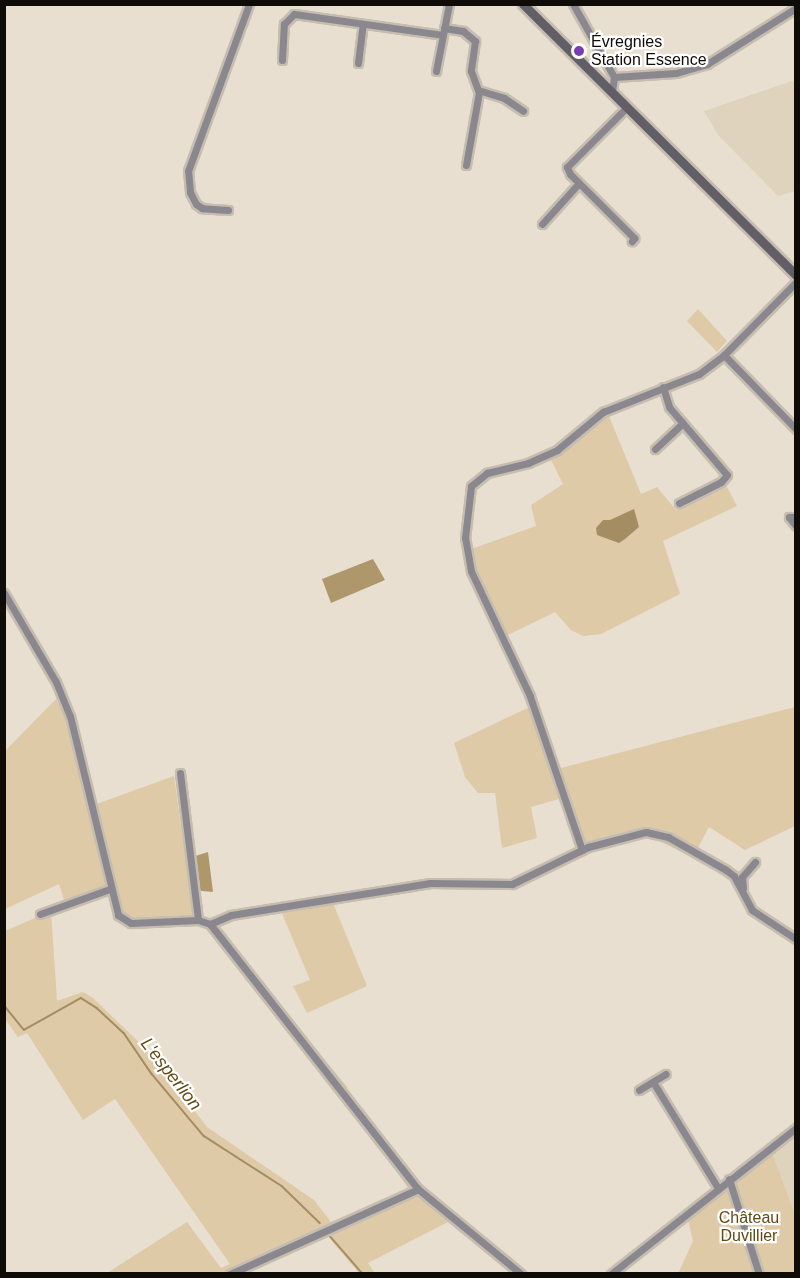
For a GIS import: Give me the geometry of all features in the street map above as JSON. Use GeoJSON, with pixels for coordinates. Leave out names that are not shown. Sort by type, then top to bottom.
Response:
{"type":"FeatureCollection","features":[{"type":"Feature","properties":{"kind":"main road"},"geometry":{"type":"LineString","coordinates":[[523,4],[795,275]]}},
{"type":"Feature","properties":{"kind":"street"},"geometry":{"type":"LineString","coordinates":[[228,210],[202,208],[196,204],[190,192],[188,171],[249,4]]}},
{"type":"Feature","properties":{"kind":"street"},"geometry":{"type":"LineString","coordinates":[[436,71],[449,4]]}},
{"type":"Feature","properties":{"kind":"street"},"geometry":{"type":"LineString","coordinates":[[573,4],[614,77],[612,92]]}},
{"type":"Feature","properties":{"kind":"street"},"geometry":{"type":"LineString","coordinates":[[614,77],[676,73],[707,64],[795,8]]}},
{"type":"Feature","properties":{"kind":"street"},"geometry":{"type":"LineString","coordinates":[[282,60],[284,24],[294,14],[363,25],[443,32],[463,31],[475,40],[471,71],[479,92],[466,165]]}},
{"type":"Feature","properties":{"kind":"street"},"geometry":{"type":"LineString","coordinates":[[358,63],[363,25]]}},
{"type":"Feature","properties":{"kind":"street"},"geometry":{"type":"LineString","coordinates":[[479,92],[504,98],[523,111]]}},
{"type":"Feature","properties":{"kind":"street"},"geometry":{"type":"LineString","coordinates":[[627,107],[567,167],[579,183],[634,238],[632,241]]}},
{"type":"Feature","properties":{"kind":"street"},"geometry":{"type":"LineString","coordinates":[[542,224],[579,183]]}},
{"type":"Feature","properties":{"kind":"street"},"geometry":{"type":"LineString","coordinates":[[582,850],[530,696],[471,571],[465,538],[469,495],[477,478],[544,457],[603,412],[699,374],[724,355],[795,282]]}},
{"type":"Feature","properties":{"kind":"street"},"geometry":{"type":"LineString","coordinates":[[724,355],[795,429]]}},
{"type":"Feature","properties":{"kind":"street"},"geometry":{"type":"LineString","coordinates":[[663,387],[669,406],[727,475],[721,482],[679,503]]}},
{"type":"Feature","properties":{"kind":"street"},"geometry":{"type":"LineString","coordinates":[[655,448],[683,423]]}},
{"type":"Feature","properties":{"kind":"street"},"geometry":{"type":"LineString","coordinates":[[4,593],[56,682],[70,716],[118,915],[131,923],[198,920],[210,924],[417,1189],[521,1274]]}},
{"type":"Feature","properties":{"kind":"street"},"geometry":{"type":"LineString","coordinates":[[180,773],[198,920]]}},
{"type":"Feature","properties":{"kind":"street"},"geometry":{"type":"LineString","coordinates":[[210,924],[231,915],[430,883],[512,884],[582,850],[639,833],[657,833],[726,870],[760,918],[795,939]]}},
{"type":"Feature","properties":{"kind":"street"},"geometry":{"type":"LineString","coordinates":[[742,891],[742,877],[755,862]]}},
{"type":"Feature","properties":{"kind":"street"},"geometry":{"type":"LineString","coordinates":[[40,914],[110,889]]}},
{"type":"Feature","properties":{"kind":"street"},"geometry":{"type":"LineString","coordinates":[[639,1090],[666,1074]]}},
{"type":"Feature","properties":{"kind":"street"},"geometry":{"type":"LineString","coordinates":[[653,1082],[718,1188]]}},
{"type":"Feature","properties":{"kind":"street"},"geometry":{"type":"LineString","coordinates":[[611,1274],[795,1128]]}},
{"type":"Feature","properties":{"kind":"street"},"geometry":{"type":"LineString","coordinates":[[729,1179],[759,1274]]}},
{"type":"Feature","properties":{"kind":"street"},"geometry":{"type":"LineString","coordinates":[[230,1274],[417,1189]]}},
{"type":"Feature","properties":{"kind":"shaded area"},"geometry":{"type":"Polygon","coordinates":[[[795,80],[795,191],[778,196],[718,135],[704,111],[795,80]]]}},
{"type":"Feature","properties":{"kind":"shaded area"},"geometry":{"type":"Polygon","coordinates":[[[634,509],[639,527],[625,539],[619,543],[597,535],[596,528],[603,520],[610,520],[634,509]]]}},
{"type":"Feature","properties":{"kind":"shaded area"},"geometry":{"type":"Polygon","coordinates":[[[373,559],[385,580],[331,603],[322,579],[373,559]]]}},
{"type":"Feature","properties":{"kind":"shaded area"},"geometry":{"type":"Polygon","coordinates":[[[208,852],[213,892],[191,890],[186,859],[208,852]]]}},
{"type":"Feature","properties":{"kind":"shaded area"},"geometry":{"type":"Polygon","coordinates":[[[795,1134],[795,1214],[772,1152],[795,1134]]]}},
{"type":"Feature","properties":{"kind":"green space"},"geometry":{"type":"Polygon","coordinates":[[[698,309],[727,341],[717,352],[687,321],[698,309]]]}},
{"type":"Feature","properties":{"kind":"green space"},"geometry":{"type":"Polygon","coordinates":[[[606,409],[641,494],[657,487],[676,510],[727,487],[737,506],[663,541],[680,594],[601,634],[583,636],[571,630],[555,612],[500,639],[472,581],[463,552],[536,526],[531,505],[563,484],[547,452],[606,409]]]}},
{"type":"Feature","properties":{"kind":"green space"},"geometry":{"type":"Polygon","coordinates":[[[56,699],[71,729],[91,806],[174,776],[194,917],[141,921],[128,918],[118,902],[114,884],[64,900],[59,884],[5,909],[5,751],[56,699]]]}},
{"type":"Feature","properties":{"kind":"green space"},"geometry":{"type":"Polygon","coordinates":[[[536,704],[557,769],[795,707],[795,826],[745,850],[709,827],[693,857],[648,836],[609,845],[607,840],[585,844],[566,797],[531,807],[537,838],[502,848],[495,793],[478,793],[465,777],[454,743],[536,704]]]}},
{"type":"Feature","properties":{"kind":"green space"},"geometry":{"type":"Polygon","coordinates":[[[333,903],[367,986],[307,1013],[293,986],[310,980],[281,911],[333,903]]]}},
{"type":"Feature","properties":{"kind":"green space"},"geometry":{"type":"Polygon","coordinates":[[[51,911],[57,1001],[83,992],[93,998],[150,1053],[207,1127],[314,1200],[331,1222],[408,1188],[379,1146],[386,1142],[428,1192],[513,1259],[505,1268],[448,1222],[368,1263],[375,1273],[359,1273],[326,1234],[242,1273],[107,1273],[187,1222],[221,1268],[230,1264],[115,1099],[83,1120],[27,1033],[18,1037],[5,1019],[5,931],[51,911]]]}},
{"type":"Feature","properties":{"kind":"green space"},"geometry":{"type":"Polygon","coordinates":[[[292,1020],[348,1088],[337,1093],[282,1025],[292,1020]]]}},
{"type":"Feature","properties":{"kind":"green space","name":"Château Duvillier"},"geometry":{"type":"Polygon","coordinates":[[[772,1152],[795,1214],[795,1273],[678,1274],[693,1241],[687,1216],[772,1152]]]}},
{"type":"Feature","properties":{"kind":"waterway","name":"L'esperlion"},"geometry":{"type":"LineString","coordinates":[[4,1005],[24,1030],[81,998],[97,1008],[124,1033],[152,1074],[204,1136],[282,1186],[320,1223]]}},
{"type":"Feature","properties":{"kind":"waterway","name":"L'esperlion"},"geometry":{"type":"LineString","coordinates":[[330,1236],[363,1274]]}},
{"type":"Feature","properties":{"kind":"place","name":"Évregnies Station Essence"},"geometry":{"type":"Point","coordinates":[579,51]}}]}
